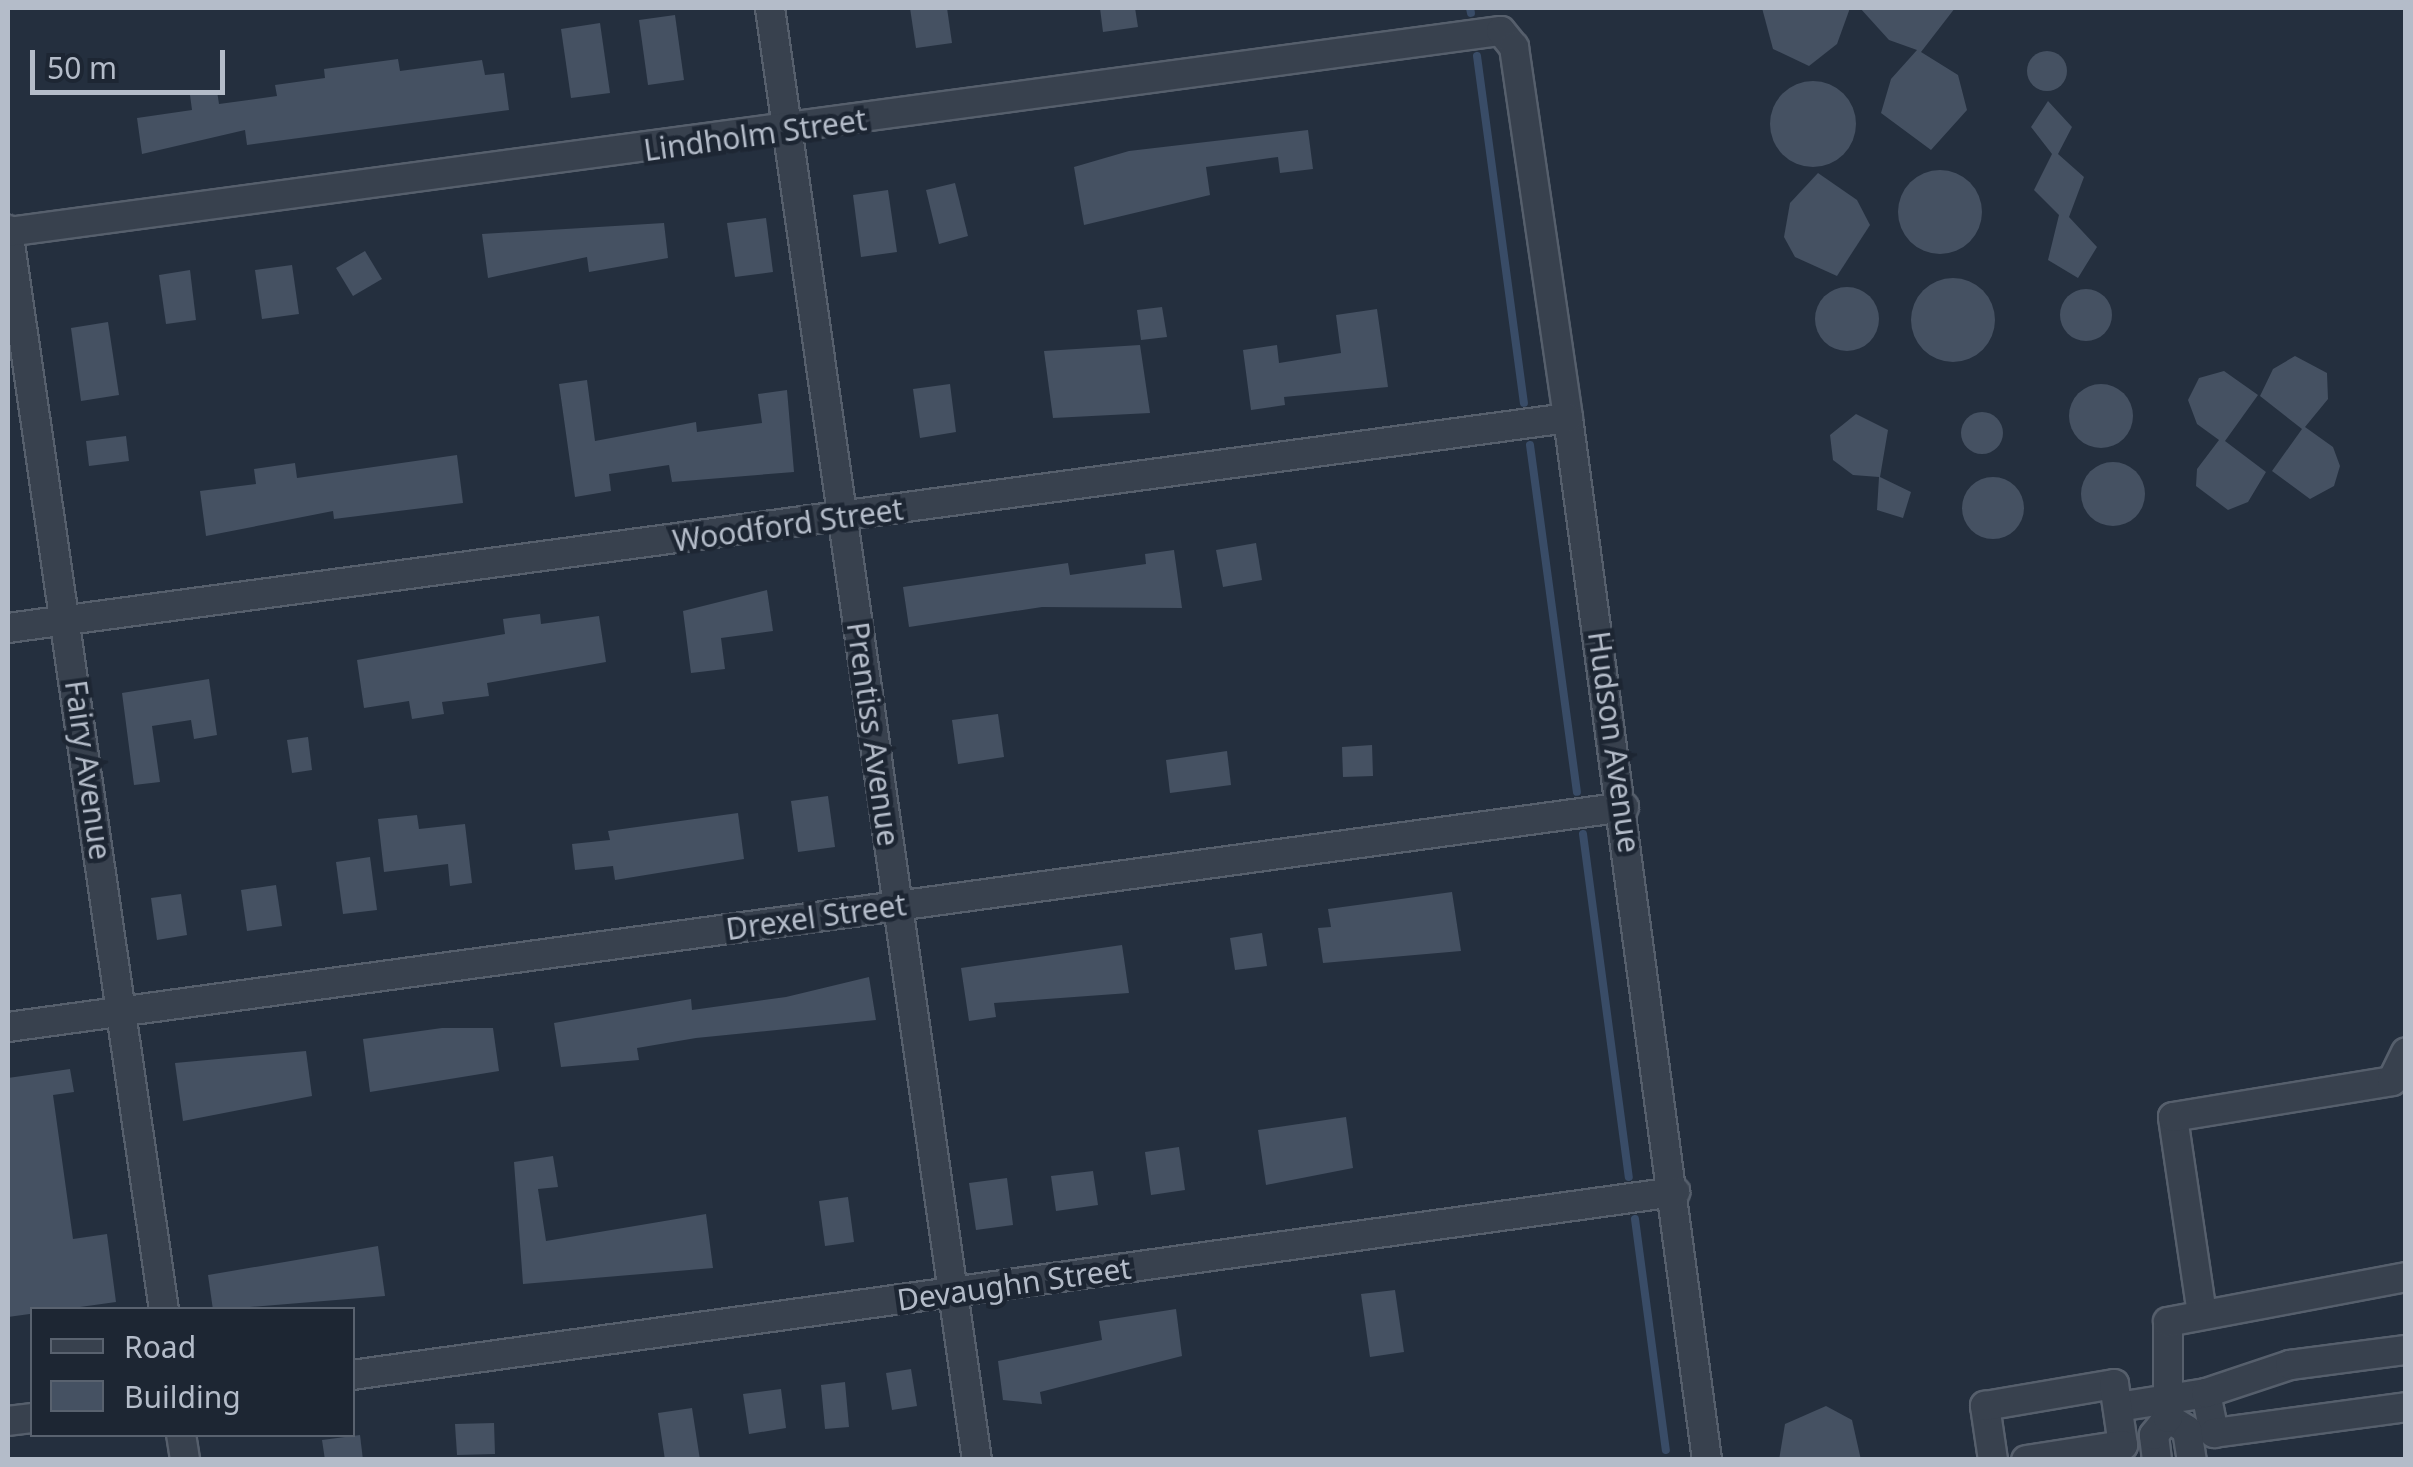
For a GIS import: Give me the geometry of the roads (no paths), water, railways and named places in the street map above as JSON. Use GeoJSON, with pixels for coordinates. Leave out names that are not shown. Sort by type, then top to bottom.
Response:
{"type":"FeatureCollection","features":[{"type":"Feature","properties":{"kind":"street","name":"Prentiss Avenue"},"geometry":{"type":"LineString","coordinates":[[770,8],[977,1460]]}},
{"type":"Feature","properties":{"kind":"street","name":"Lindholm Street"},"geometry":{"type":"LineString","coordinates":[[8,231],[787,131],[1501,31]]}},
{"type":"Feature","properties":{"kind":"street","name":"Hudson Avenue"},"geometry":{"type":"LineString","coordinates":[[1501,31],[1514,47],[1568,418],[1624,807],[1707,1460]]}},
{"type":"Feature","properties":{"kind":"street","name":"Fairy Avenue"},"geometry":{"type":"LineString","coordinates":[[8,231],[164,1307]]}},
{"type":"Feature","properties":{"kind":"street","name":"Woodford Street"},"geometry":{"type":"LineString","coordinates":[[8,628],[1568,418]]}},
{"type":"Feature","properties":{"kind":"street","name":"Drexel Street"},"geometry":{"type":"LineString","coordinates":[[8,1027],[1624,807]]}},
{"type":"Feature","properties":{"kind":"street"},"geometry":{"type":"LineString","coordinates":[[2202,1314],[2173,1117],[2392,1081],[2406,1052]]}},
{"type":"Feature","properties":{"kind":"street","name":"Devaughn Street"},"geometry":{"type":"LineString","coordinates":[[355,1374],[1674,1192]]}},
{"type":"Feature","properties":{"kind":"street"},"geometry":{"type":"LineString","coordinates":[[2157,1460],[2154,1434],[2167,1408],[2168,1322],[2406,1277]]}},
{"type":"Feature","properties":{"kind":"street"},"geometry":{"type":"LineString","coordinates":[[2118,1406],[2167,1408],[2290,1365],[2406,1350]]}},
{"type":"Feature","properties":{"kind":"street"},"geometry":{"type":"LineString","coordinates":[[1993,1460],[1984,1406],[2114,1384],[2122,1444],[2026,1460]]}},
{"type":"Feature","properties":{"kind":"street"},"geometry":{"type":"LineString","coordinates":[[2206,1393],[2214,1433],[2406,1407]]}},
{"type":"Feature","properties":{"kind":"street"},"geometry":{"type":"LineString","coordinates":[[2167,1408],[2187,1430],[2192,1460]]}},
{"type":"Feature","properties":{"kind":"waterway"},"geometry":{"type":"LineString","coordinates":[[1470,8],[1471,13]]}},
{"type":"Feature","properties":{"kind":"waterway"},"geometry":{"type":"LineString","coordinates":[[1477,56],[1524,403]]}},
{"type":"Feature","properties":{"kind":"waterway"},"geometry":{"type":"LineString","coordinates":[[1530,445],[1577,792]]}},
{"type":"Feature","properties":{"kind":"waterway"},"geometry":{"type":"LineString","coordinates":[[1583,834],[1629,1177]]}},
{"type":"Feature","properties":{"kind":"waterway"},"geometry":{"type":"LineString","coordinates":[[1635,1219],[1666,1450]]}}]}
